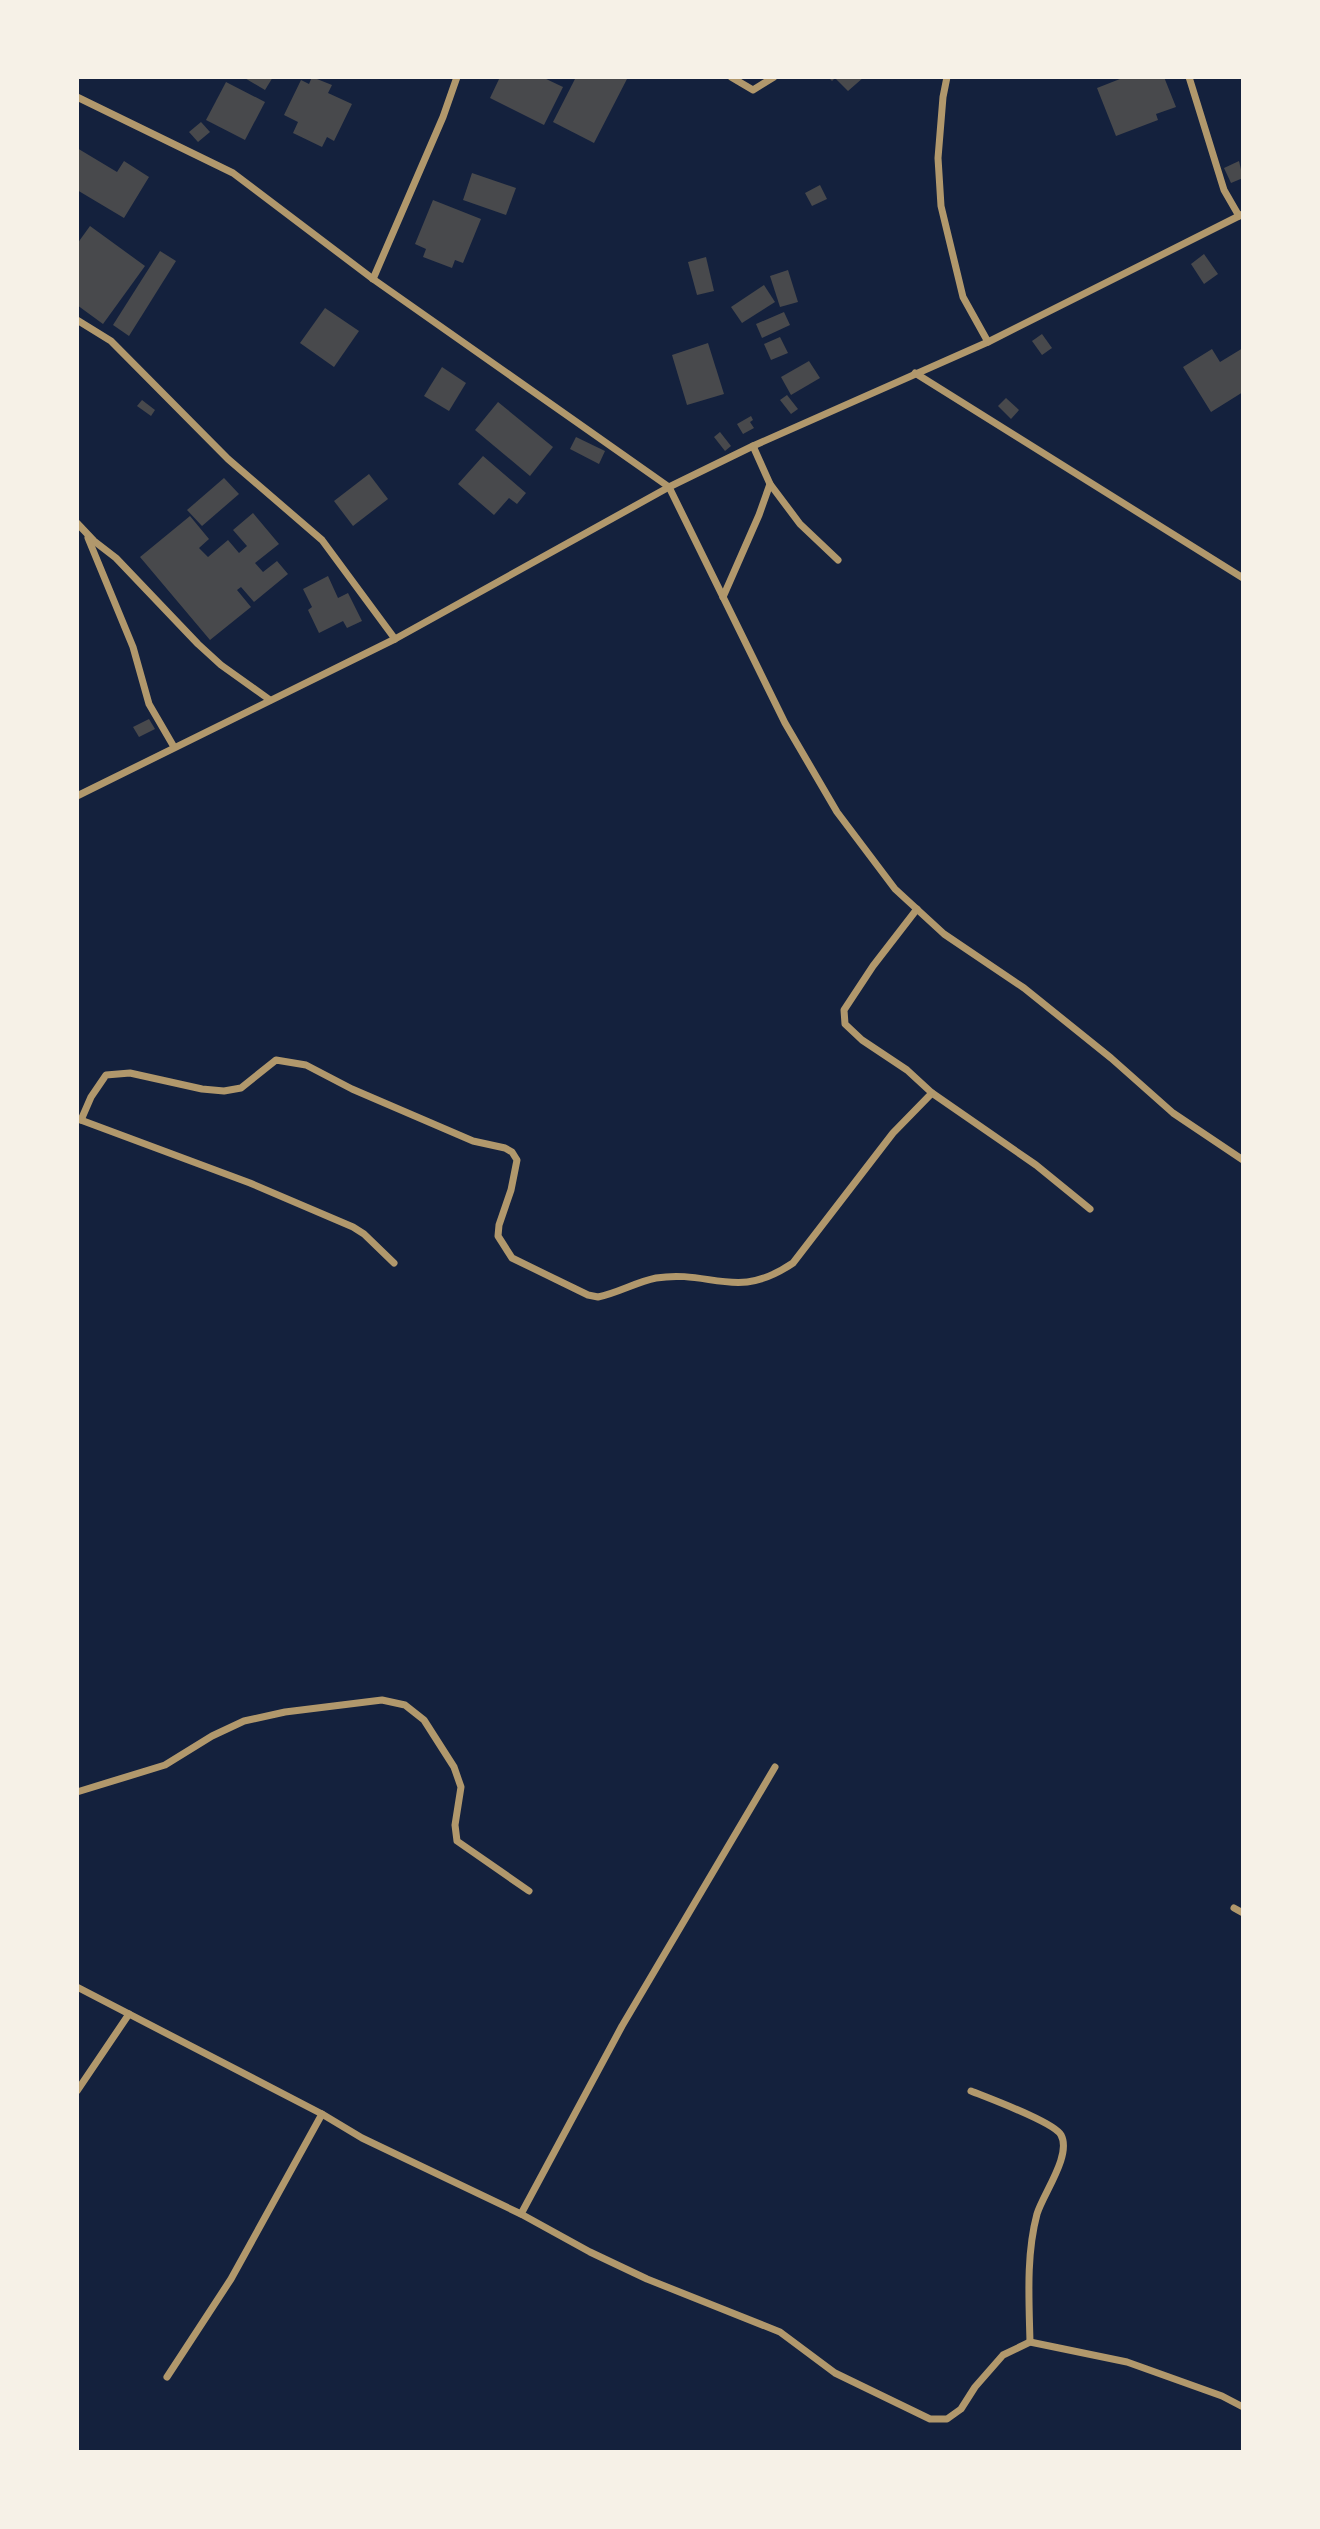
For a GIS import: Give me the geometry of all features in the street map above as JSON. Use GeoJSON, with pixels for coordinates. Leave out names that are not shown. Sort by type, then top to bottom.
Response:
{"type":"FeatureCollection","features":[{"type":"Feature","properties":{"kind":"street"},"geometry":{"type":"LineString","coordinates":[[373,279],[443,117],[457,77]]}},
{"type":"Feature","properties":{"kind":"street"},"geometry":{"type":"LineString","coordinates":[[731,77],[753,90],[774,77]]}},
{"type":"Feature","properties":{"kind":"street"},"geometry":{"type":"LineString","coordinates":[[947,77],[938,158],[941,206],[963,298],[988,342]]}},
{"type":"Feature","properties":{"kind":"street"},"geometry":{"type":"LineString","coordinates":[[77,796],[395,639],[669,487],[753,446],[988,342],[1241,215],[1224,190],[1189,77]]}},
{"type":"Feature","properties":{"kind":"street"},"geometry":{"type":"LineString","coordinates":[[77,97],[233,173],[373,279],[669,487],[785,723],[837,813],[895,889],[944,934],[1035,997],[1111,1058],[1173,1113],[1243,1160]]}},
{"type":"Feature","properties":{"kind":"street"},"geometry":{"type":"LineString","coordinates":[[77,320],[111,341],[228,459],[322,540],[395,639]]}},
{"type":"Feature","properties":{"kind":"street"},"geometry":{"type":"LineString","coordinates":[[915,373],[1243,578]]}},
{"type":"Feature","properties":{"kind":"street"},"geometry":{"type":"LineString","coordinates":[[753,446],[770,484],[800,524],[838,561]]}},
{"type":"Feature","properties":{"kind":"street"},"geometry":{"type":"LineString","coordinates":[[723,597],[760,515],[770,484]]}},
{"type":"Feature","properties":{"kind":"street"},"geometry":{"type":"LineString","coordinates":[[77,523],[87,535],[116,558],[221,665],[270,700]]}},
{"type":"Feature","properties":{"kind":"street"},"geometry":{"type":"LineString","coordinates":[[87,535],[133,647],[149,704],[173,747]]}},
{"type":"Feature","properties":{"kind":"street"},"geometry":{"type":"LineString","coordinates":[[917,909],[873,966],[844,1010],[845,1024],[932,1093],[1036,1165],[1090,1209]]}},
{"type":"Feature","properties":{"kind":"street"},"geometry":{"type":"LineString","coordinates":[[394,1263],[353,1227],[250,1183],[79,1119],[106,1075],[130,1073],[223,1091],[241,1088],[276,1060],[306,1065],[473,1141],[512,1152],[517,1160],[498,1236],[505,1249],[512,1258],[598,1297],[656,1278],[689,1278],[744,1284],[776,1275],[793,1263],[894,1133],[932,1093]]}},
{"type":"Feature","properties":{"kind":"street"},"geometry":{"type":"LineString","coordinates":[[77,1792],[164,1765],[212,1736],[244,1721],[285,1712],[382,1700],[405,1705],[424,1720],[454,1767],[461,1787],[454,1825],[457,1841],[529,1891]]}},
{"type":"Feature","properties":{"kind":"street"},"geometry":{"type":"LineString","coordinates":[[521,2214],[622,2026],[775,1767]]}},
{"type":"Feature","properties":{"kind":"street"},"geometry":{"type":"LineString","coordinates":[[1234,1908],[1243,1913]]}},
{"type":"Feature","properties":{"kind":"street"},"geometry":{"type":"LineString","coordinates":[[77,1987],[322,2114],[362,2138],[521,2214],[590,2252],[647,2279],[780,2332],[835,2373],[930,2419],[947,2419],[961,2409],[975,2387],[1003,2355],[1030,2342],[1128,2362],[1243,2406]]}},
{"type":"Feature","properties":{"kind":"street"},"geometry":{"type":"LineString","coordinates":[[77,2091],[129,2014]]}},
{"type":"Feature","properties":{"kind":"street"},"geometry":{"type":"LineString","coordinates":[[971,2091],[1049,2124],[1061,2134],[1065,2150],[1037,2214],[1029,2266],[1030,2342]]}},
{"type":"Feature","properties":{"kind":"street"},"geometry":{"type":"LineString","coordinates":[[167,2377],[231,2279],[322,2114]]}},
{"type":"Feature","properties":{"kind":"building"},"geometry":{"type":"Polygon","coordinates":[[[243,77],[273,77],[265,90],[243,77]]]}},
{"type":"Feature","properties":{"kind":"building"},"geometry":{"type":"Polygon","coordinates":[[[312,77],[332,85],[328,93],[352,104],[334,141],[327,137],[322,147],[293,133],[298,122],[284,115],[301,80],[309,84],[312,77]]]}},
{"type":"Feature","properties":{"kind":"building"},"geometry":{"type":"Polygon","coordinates":[[[500,77],[542,77],[563,87],[544,125],[490,98],[500,77]]]}},
{"type":"Feature","properties":{"kind":"building"},"geometry":{"type":"Polygon","coordinates":[[[576,77],[628,77],[594,143],[553,122],[576,77]]]}},
{"type":"Feature","properties":{"kind":"building"},"geometry":{"type":"Polygon","coordinates":[[[828,77],[864,77],[848,91],[835,78],[832,81],[828,77]]]}},
{"type":"Feature","properties":{"kind":"building"},"geometry":{"type":"Polygon","coordinates":[[[1125,77],[1164,77],[1176,107],[1156,114],[1158,120],[1116,136],[1097,88],[1125,77]]]}},
{"type":"Feature","properties":{"kind":"building"},"geometry":{"type":"Polygon","coordinates":[[[226,82],[265,102],[245,140],[206,120],[226,82]]]}},
{"type":"Feature","properties":{"kind":"building"},"geometry":{"type":"Polygon","coordinates":[[[201,122],[210,132],[198,142],[189,132],[201,122]]]}},
{"type":"Feature","properties":{"kind":"building"},"geometry":{"type":"Polygon","coordinates":[[[77,148],[117,172],[124,161],[149,177],[124,218],[77,190],[77,148]]]}},
{"type":"Feature","properties":{"kind":"building"},"geometry":{"type":"Polygon","coordinates":[[[1239,161],[1243,178],[1231,183],[1224,168],[1239,161]]]}},
{"type":"Feature","properties":{"kind":"building"},"geometry":{"type":"Polygon","coordinates":[[[472,173],[516,188],[506,215],[463,200],[472,173]]]}},
{"type":"Feature","properties":{"kind":"building"},"geometry":{"type":"Polygon","coordinates":[[[820,185],[827,199],[812,206],[805,193],[820,185]]]}},
{"type":"Feature","properties":{"kind":"building"},"geometry":{"type":"Polygon","coordinates":[[[433,200],[481,219],[463,263],[455,260],[452,268],[423,257],[426,249],[415,244],[433,200]]]}},
{"type":"Feature","properties":{"kind":"building"},"geometry":{"type":"Polygon","coordinates":[[[90,226],[145,266],[103,324],[77,305],[77,244],[90,226]]]}},
{"type":"Feature","properties":{"kind":"building"},"geometry":{"type":"Polygon","coordinates":[[[160,251],[176,261],[129,336],[113,325],[160,251]]]}},
{"type":"Feature","properties":{"kind":"building"},"geometry":{"type":"Polygon","coordinates":[[[1204,254],[1218,274],[1204,284],[1191,264],[1204,254]]]}},
{"type":"Feature","properties":{"kind":"building"},"geometry":{"type":"Polygon","coordinates":[[[706,257],[714,291],[697,295],[688,262],[706,257]]]}},
{"type":"Feature","properties":{"kind":"building"},"geometry":{"type":"Polygon","coordinates":[[[788,270],[798,302],[780,307],[770,276],[788,270]]]}},
{"type":"Feature","properties":{"kind":"building"},"geometry":{"type":"Polygon","coordinates":[[[764,285],[775,302],[742,323],[731,307],[764,285]]]}},
{"type":"Feature","properties":{"kind":"building"},"geometry":{"type":"Polygon","coordinates":[[[325,308],[359,331],[334,367],[300,343],[325,308]]]}},
{"type":"Feature","properties":{"kind":"building"},"geometry":{"type":"Polygon","coordinates":[[[784,312],[790,325],[762,338],[756,324],[784,312]]]}},
{"type":"Feature","properties":{"kind":"building"},"geometry":{"type":"Polygon","coordinates":[[[1042,334],[1052,348],[1042,355],[1032,341],[1042,334]]]}},
{"type":"Feature","properties":{"kind":"building"},"geometry":{"type":"Polygon","coordinates":[[[780,337],[788,353],[771,360],[764,344],[780,337]]]}},
{"type":"Feature","properties":{"kind":"building"},"geometry":{"type":"Polygon","coordinates":[[[708,343],[724,394],[687,405],[672,355],[708,343]]]}},
{"type":"Feature","properties":{"kind":"building"},"geometry":{"type":"Polygon","coordinates":[[[1243,348],[1243,392],[1211,412],[1183,367],[1212,349],[1220,362],[1243,348]]]}},
{"type":"Feature","properties":{"kind":"building"},"geometry":{"type":"Polygon","coordinates":[[[809,361],[820,378],[791,395],[781,377],[809,361]]]}},
{"type":"Feature","properties":{"kind":"building"},"geometry":{"type":"Polygon","coordinates":[[[442,367],[466,383],[449,411],[424,396],[442,367]]]}},
{"type":"Feature","properties":{"kind":"building"},"geometry":{"type":"Polygon","coordinates":[[[787,395],[798,409],[791,414],[780,400],[787,395]]]}},
{"type":"Feature","properties":{"kind":"building"},"geometry":{"type":"Polygon","coordinates":[[[1006,398],[1019,410],[1011,419],[998,406],[1006,398]]]}},
{"type":"Feature","properties":{"kind":"building"},"geometry":{"type":"Polygon","coordinates":[[[142,400],[155,410],[151,416],[137,406],[142,400]]]}},
{"type":"Feature","properties":{"kind":"building"},"geometry":{"type":"Polygon","coordinates":[[[498,402],[553,447],[530,476],[475,430],[498,402]]]}},
{"type":"Feature","properties":{"kind":"building"},"geometry":{"type":"Polygon","coordinates":[[[751,416],[753,420],[750,422],[754,428],[743,434],[737,424],[751,416]]]}},
{"type":"Feature","properties":{"kind":"building"},"geometry":{"type":"Polygon","coordinates":[[[720,432],[731,446],[725,451],[714,437],[720,432]]]}},
{"type":"Feature","properties":{"kind":"building"},"geometry":{"type":"Polygon","coordinates":[[[576,437],[605,451],[599,464],[570,449],[576,437]]]}},
{"type":"Feature","properties":{"kind":"building"},"geometry":{"type":"Polygon","coordinates":[[[483,456],[526,493],[517,504],[509,498],[494,515],[458,484],[483,456]]]}},
{"type":"Feature","properties":{"kind":"building"},"geometry":{"type":"Polygon","coordinates":[[[369,474],[388,499],[353,526],[334,501],[369,474]]]}},
{"type":"Feature","properties":{"kind":"building"},"geometry":{"type":"Polygon","coordinates":[[[224,478],[239,494],[202,526],[187,510],[224,478]]]}},
{"type":"Feature","properties":{"kind":"building"},"geometry":{"type":"Polygon","coordinates":[[[253,513],[279,544],[255,563],[263,572],[277,561],[288,574],[254,602],[241,587],[237,590],[251,607],[210,640],[140,557],[190,516],[209,539],[199,548],[208,557],[228,540],[239,553],[247,546],[233,530],[253,513]]]}},
{"type":"Feature","properties":{"kind":"building"},"geometry":{"type":"Polygon","coordinates":[[[328,576],[338,598],[348,593],[362,621],[347,628],[343,621],[319,633],[308,610],[312,607],[303,589],[328,576]]]}},
{"type":"Feature","properties":{"kind":"building"},"geometry":{"type":"Polygon","coordinates":[[[149,719],[155,729],[139,737],[133,727],[149,719]]]}}]}
